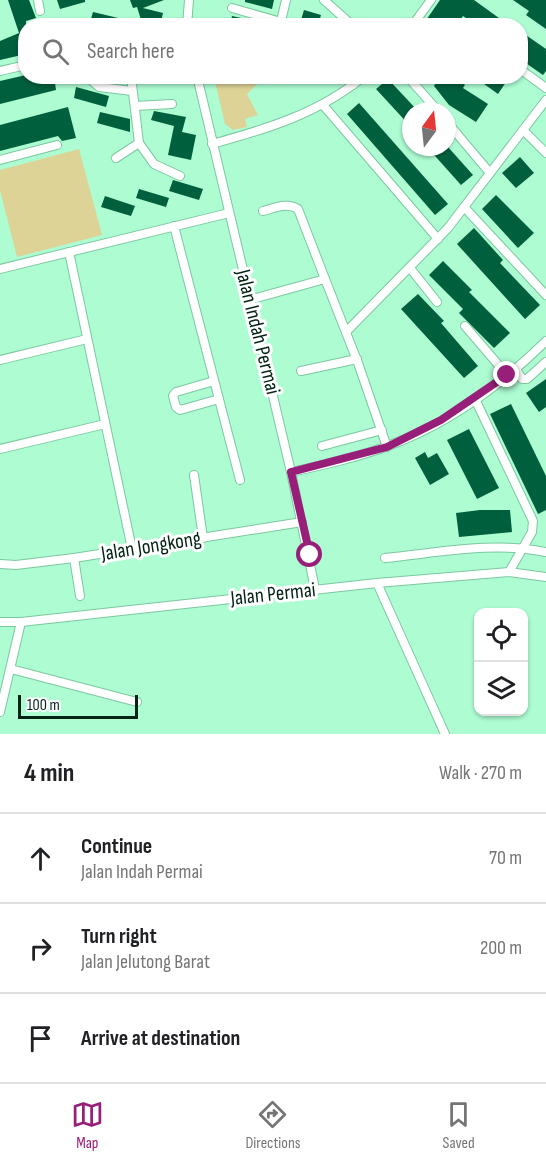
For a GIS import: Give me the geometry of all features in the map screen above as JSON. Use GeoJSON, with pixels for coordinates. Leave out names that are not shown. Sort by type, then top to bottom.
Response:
{"type":"FeatureCollection","features":[{"type":"Feature","properties":{"kind":"street"},"geometry":{"type":"LineString","coordinates":[[38,0],[40,11]]}},
{"type":"Feature","properties":{"kind":"street"},"geometry":{"type":"LineString","coordinates":[[188,18],[189,0]]}},
{"type":"Feature","properties":{"kind":"street"},"geometry":{"type":"LineString","coordinates":[[281,18],[286,0]]}},
{"type":"Feature","properties":{"kind":"street"},"geometry":{"type":"LineString","coordinates":[[324,0],[345,18]]}},
{"type":"Feature","properties":{"kind":"street"},"geometry":{"type":"LineString","coordinates":[[418,18],[431,0]]}},
{"type":"Feature","properties":{"kind":"street"},"geometry":{"type":"LineString","coordinates":[[232,8],[264,18]]}},
{"type":"Feature","properties":{"kind":"street"},"geometry":{"type":"LineString","coordinates":[[0,71],[18,67]]}},
{"type":"Feature","properties":{"kind":"street"},"geometry":{"type":"LineString","coordinates":[[528,75],[546,88]]}},
{"type":"Feature","properties":{"kind":"street"},"geometry":{"type":"LineString","coordinates":[[96,84],[99,87],[132,91]]}},
{"type":"Feature","properties":{"kind":"street"},"geometry":{"type":"LineString","coordinates":[[132,84],[139,143],[154,165],[180,176]]}},
{"type":"Feature","properties":{"kind":"street","name":"Jalan Indah Permai"},"geometry":{"type":"LineString","coordinates":[[199,84],[291,472],[315,589]]}},
{"type":"Feature","properties":{"kind":"street"},"geometry":{"type":"LineString","coordinates":[[414,84],[430,102]]}},
{"type":"Feature","properties":{"kind":"street"},"geometry":{"type":"LineString","coordinates":[[212,144],[264,129],[323,105],[353,85]]}},
{"type":"Feature","properties":{"kind":"street"},"geometry":{"type":"LineString","coordinates":[[346,332],[438,239],[546,100]]}},
{"type":"Feature","properties":{"kind":"street"},"geometry":{"type":"LineString","coordinates":[[135,106],[172,104]]}},
{"type":"Feature","properties":{"kind":"street"},"geometry":{"type":"LineString","coordinates":[[323,105],[438,239]]}},
{"type":"Feature","properties":{"kind":"street"},"geometry":{"type":"LineString","coordinates":[[523,130],[546,153]]}},
{"type":"Feature","properties":{"kind":"street"},"geometry":{"type":"LineString","coordinates":[[456,133],[490,173]]}},
{"type":"Feature","properties":{"kind":"street"},"geometry":{"type":"LineString","coordinates":[[116,158],[139,143]]}},
{"type":"Feature","properties":{"kind":"street"},"geometry":{"type":"LineString","coordinates":[[0,160],[57,145]]}},
{"type":"Feature","properties":{"kind":"street"},"geometry":{"type":"LineString","coordinates":[[263,211],[283,205],[298,208],[357,359],[387,447]]}},
{"type":"Feature","properties":{"kind":"street"},"geometry":{"type":"LineString","coordinates":[[464,207],[546,295]]}},
{"type":"Feature","properties":{"kind":"street"},"geometry":{"type":"LineString","coordinates":[[0,269],[229,213]]}},
{"type":"Feature","properties":{"kind":"street"},"geometry":{"type":"LineString","coordinates":[[174,226],[240,480]]}},
{"type":"Feature","properties":{"kind":"street"},"geometry":{"type":"LineString","coordinates":[[69,252],[132,549]]}},
{"type":"Feature","properties":{"kind":"street"},"geometry":{"type":"LineString","coordinates":[[410,268],[437,302]]}},
{"type":"Feature","properties":{"kind":"street"},"geometry":{"type":"LineString","coordinates":[[249,300],[325,279]]}},
{"type":"Feature","properties":{"kind":"street"},"geometry":{"type":"LineString","coordinates":[[465,327],[507,375]]}},
{"type":"Feature","properties":{"kind":"street"},"geometry":{"type":"LineString","coordinates":[[0,360],[87,339]]}},
{"type":"Feature","properties":{"kind":"street"},"geometry":{"type":"LineString","coordinates":[[291,472],[387,447],[414,435],[475,399],[516,369],[546,341]]}},
{"type":"Feature","properties":{"kind":"street"},"geometry":{"type":"LineString","coordinates":[[301,371],[357,359]]}},
{"type":"Feature","properties":{"kind":"street"},"geometry":{"type":"LineString","coordinates":[[516,369],[522,379],[527,380],[546,362]]}},
{"type":"Feature","properties":{"kind":"street"},"geometry":{"type":"LineString","coordinates":[[214,381],[176,392],[173,396],[176,407],[180,410],[219,399]]}},
{"type":"Feature","properties":{"kind":"street"},"geometry":{"type":"LineString","coordinates":[[475,399],[533,521],[532,532],[509,572]]}},
{"type":"Feature","properties":{"kind":"street"},"geometry":{"type":"LineString","coordinates":[[0,449],[105,424]]}},
{"type":"Feature","properties":{"kind":"street"},"geometry":{"type":"LineString","coordinates":[[322,446],[382,430]]}},
{"type":"Feature","properties":{"kind":"street"},"geometry":{"type":"LineString","coordinates":[[194,475],[202,538]]}},
{"type":"Feature","properties":{"kind":"street","name":"Jalan Jongkong"},"geometry":{"type":"LineString","coordinates":[[0,564],[16,565],[74,558],[302,522]]}},
{"type":"Feature","properties":{"kind":"street"},"geometry":{"type":"LineString","coordinates":[[385,558],[524,547],[546,552]]}},
{"type":"Feature","properties":{"kind":"street"},"geometry":{"type":"LineString","coordinates":[[74,558],[80,596]]}},
{"type":"Feature","properties":{"kind":"street","name":"Jalan Permai"},"geometry":{"type":"LineString","coordinates":[[0,622],[21,622],[315,589],[509,572],[546,577]]}},
{"type":"Feature","properties":{"kind":"street"},"geometry":{"type":"LineString","coordinates":[[377,583],[445,734]]}},
{"type":"Feature","properties":{"kind":"street"},"geometry":{"type":"LineString","coordinates":[[1,706],[21,622]]}},
{"type":"Feature","properties":{"kind":"street"},"geometry":{"type":"LineString","coordinates":[[11,669],[137,702]]}},
{"type":"Feature","properties":{"kind":"shaded area"},"geometry":{"type":"Polygon","coordinates":[[[216,84],[257,84],[247,94],[258,115],[245,119],[247,127],[233,130],[225,124],[216,84]]]}},
{"type":"Feature","properties":{"kind":"shaded area"},"geometry":{"type":"Polygon","coordinates":[[[79,149],[102,235],[17,257],[0,190],[0,170],[79,149]]]}},
{"type":"Feature","properties":{"kind":"building"},"geometry":{"type":"Polygon","coordinates":[[[8,0],[29,0],[36,18],[18,18],[18,30],[8,0]]]}},
{"type":"Feature","properties":{"kind":"building"},"geometry":{"type":"Polygon","coordinates":[[[57,0],[85,0],[85,2],[60,9],[57,0]]]}},
{"type":"Feature","properties":{"kind":"building"},"geometry":{"type":"Polygon","coordinates":[[[130,0],[164,0],[143,8],[163,13],[162,18],[140,18],[137,7],[133,8],[130,0]]]}},
{"type":"Feature","properties":{"kind":"building"},"geometry":{"type":"Polygon","coordinates":[[[245,0],[274,0],[272,9],[245,2],[245,0]]]}},
{"type":"Feature","properties":{"kind":"building"},"geometry":{"type":"Polygon","coordinates":[[[440,0],[474,0],[499,18],[466,18],[463,16],[462,18],[428,18],[440,0]]]}},
{"type":"Feature","properties":{"kind":"building"},"geometry":{"type":"Polygon","coordinates":[[[513,0],[546,0],[546,29],[526,15],[529,11],[513,0]]]}},
{"type":"Feature","properties":{"kind":"building"},"geometry":{"type":"Polygon","coordinates":[[[304,10],[321,15],[320,18],[302,18],[304,10]]]}},
{"type":"Feature","properties":{"kind":"building"},"geometry":{"type":"Polygon","coordinates":[[[93,12],[118,18],[91,18],[93,12]]]}},
{"type":"Feature","properties":{"kind":"building"},"geometry":{"type":"Polygon","coordinates":[[[18,33],[18,56],[0,60],[0,41],[18,33]]]}},
{"type":"Feature","properties":{"kind":"building"},"geometry":{"type":"Polygon","coordinates":[[[528,37],[546,49],[546,71],[543,75],[528,65],[528,37]]]}},
{"type":"Feature","properties":{"kind":"building"},"geometry":{"type":"Polygon","coordinates":[[[18,77],[18,84],[55,84],[56,90],[0,104],[0,81],[18,77]]]}},
{"type":"Feature","properties":{"kind":"building"},"geometry":{"type":"Polygon","coordinates":[[[382,84],[393,84],[410,102],[402,102],[402,117],[376,89],[382,84]]]}},
{"type":"Feature","properties":{"kind":"building"},"geometry":{"type":"Polygon","coordinates":[[[435,84],[464,84],[463,88],[488,104],[476,122],[456,109],[456,102],[447,102],[434,86],[435,84]]]}},
{"type":"Feature","properties":{"kind":"building"},"geometry":{"type":"Polygon","coordinates":[[[484,84],[505,84],[498,94],[484,84]]]}},
{"type":"Feature","properties":{"kind":"building"},"geometry":{"type":"Polygon","coordinates":[[[76,87],[109,96],[106,107],[74,98],[76,87]]]}},
{"type":"Feature","properties":{"kind":"building"},"geometry":{"type":"Polygon","coordinates":[[[359,103],[402,152],[402,156],[406,156],[448,204],[435,215],[347,114],[359,103]]]}},
{"type":"Feature","properties":{"kind":"building"},"geometry":{"type":"Polygon","coordinates":[[[68,107],[76,138],[62,141],[58,136],[0,151],[0,125],[68,107]]]}},
{"type":"Feature","properties":{"kind":"building"},"geometry":{"type":"Polygon","coordinates":[[[154,111],[186,117],[182,132],[196,135],[191,160],[168,155],[174,126],[151,120],[154,111]]]}},
{"type":"Feature","properties":{"kind":"building"},"geometry":{"type":"Polygon","coordinates":[[[100,112],[130,119],[130,132],[97,123],[100,112]]]}},
{"type":"Feature","properties":{"kind":"building"},"geometry":{"type":"Polygon","coordinates":[[[435,156],[456,156],[473,175],[461,185],[435,156]]]}},
{"type":"Feature","properties":{"kind":"building"},"geometry":{"type":"Polygon","coordinates":[[[520,157],[534,173],[516,188],[502,173],[520,157]]]}},
{"type":"Feature","properties":{"kind":"building"},"geometry":{"type":"Polygon","coordinates":[[[173,180],[203,189],[199,200],[169,191],[173,180]]]}},
{"type":"Feature","properties":{"kind":"building"},"geometry":{"type":"Polygon","coordinates":[[[139,189],[169,198],[166,207],[136,198],[139,189]]]}},
{"type":"Feature","properties":{"kind":"building"},"geometry":{"type":"Polygon","coordinates":[[[496,195],[534,233],[518,248],[482,209],[496,195]]]}},
{"type":"Feature","properties":{"kind":"building"},"geometry":{"type":"Polygon","coordinates":[[[105,196],[135,206],[131,216],[101,207],[105,196]]]}},
{"type":"Feature","properties":{"kind":"building"},"geometry":{"type":"Polygon","coordinates":[[[474,228],[503,260],[500,263],[540,305],[525,319],[457,244],[474,228]]]}},
{"type":"Feature","properties":{"kind":"building"},"geometry":{"type":"Polygon","coordinates":[[[443,261],[472,290],[469,292],[510,333],[494,348],[459,313],[463,309],[429,275],[443,261]]]}},
{"type":"Feature","properties":{"kind":"building"},"geometry":{"type":"Polygon","coordinates":[[[418,294],[444,321],[441,323],[478,366],[464,378],[401,309],[418,294]]]}},
{"type":"Feature","properties":{"kind":"building"},"geometry":{"type":"Polygon","coordinates":[[[546,379],[546,407],[539,412],[526,393],[546,379]]]}},
{"type":"Feature","properties":{"kind":"building"},"geometry":{"type":"Polygon","coordinates":[[[511,404],[546,476],[546,510],[538,514],[490,414],[511,404]]]}},
{"type":"Feature","properties":{"kind":"building"},"geometry":{"type":"Polygon","coordinates":[[[469,429],[499,488],[477,499],[447,440],[469,429]]]}},
{"type":"Feature","properties":{"kind":"building"},"geometry":{"type":"Polygon","coordinates":[[[425,452],[428,458],[437,453],[449,474],[430,485],[415,458],[425,452]]]}},
{"type":"Feature","properties":{"kind":"building"},"geometry":{"type":"Polygon","coordinates":[[[510,510],[512,532],[459,537],[456,513],[510,510]]]}},
{"type":"Feature","properties":{"kind":"route"},"geometry":{"type":"LineString","coordinates":[[310,555],[291,472],[352,458],[387,447],[414,435],[475,399],[507,375]]}}]}
